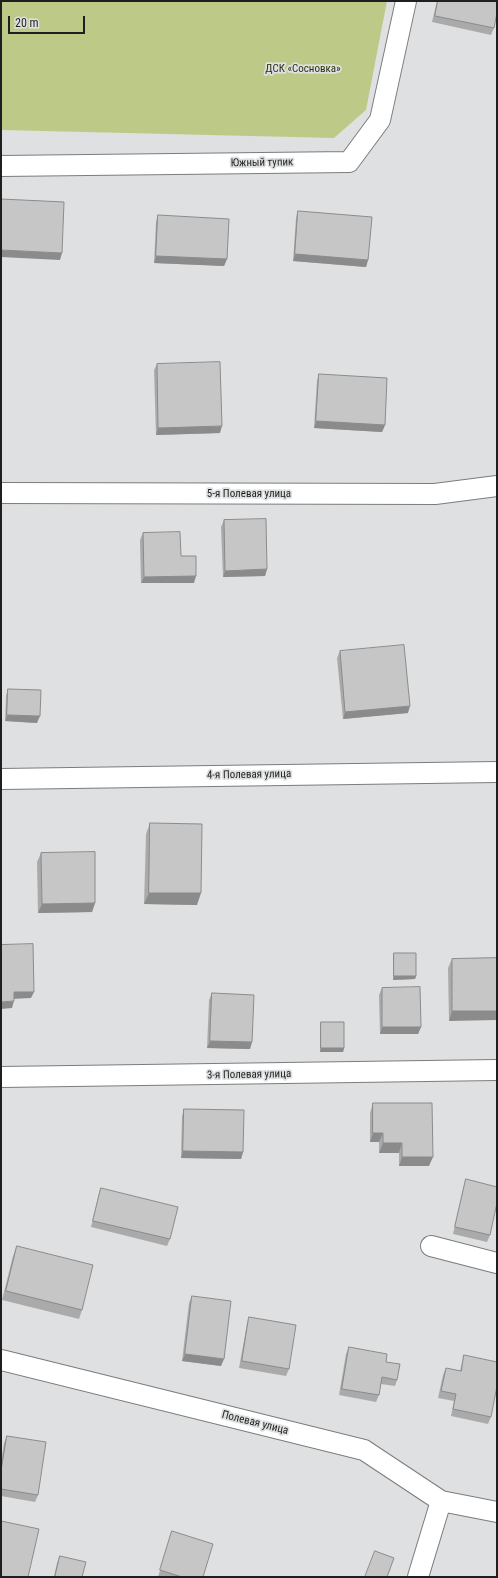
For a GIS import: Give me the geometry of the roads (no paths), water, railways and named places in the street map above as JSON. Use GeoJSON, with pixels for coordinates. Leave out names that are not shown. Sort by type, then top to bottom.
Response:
{"type":"FeatureCollection","features":[{"type":"Feature","properties":{"kind":"street","name":"Южный тупик"},"geometry":{"type":"LineString","coordinates":[[1,166],[349,162],[380,120],[406,1]]}},
{"type":"Feature","properties":{"kind":"street","name":"5-я Полевая улица"},"geometry":{"type":"LineString","coordinates":[[1,493],[435,494],[497,486]]}},
{"type":"Feature","properties":{"kind":"street","name":"4-я Полевая улица"},"geometry":{"type":"LineString","coordinates":[[1,779],[497,772]]}},
{"type":"Feature","properties":{"kind":"street","name":"3-я Полевая улица"},"geometry":{"type":"LineString","coordinates":[[1,1077],[497,1070]]}},
{"type":"Feature","properties":{"kind":"street"},"geometry":{"type":"LineString","coordinates":[[432,1246],[497,1263]]}},
{"type":"Feature","properties":{"kind":"street","name":"Полевая улица"},"geometry":{"type":"LineString","coordinates":[[1,1360],[364,1450],[441,1501],[497,1512]]}},
{"type":"Feature","properties":{"kind":"street"},"geometry":{"type":"LineString","coordinates":[[418,1577],[441,1501]]}},
{"type":"Feature","properties":{"kind":"park label","name":"ДСК «Сосновка»"},"geometry":{"type":"Point","coordinates":[303,69]}}]}
